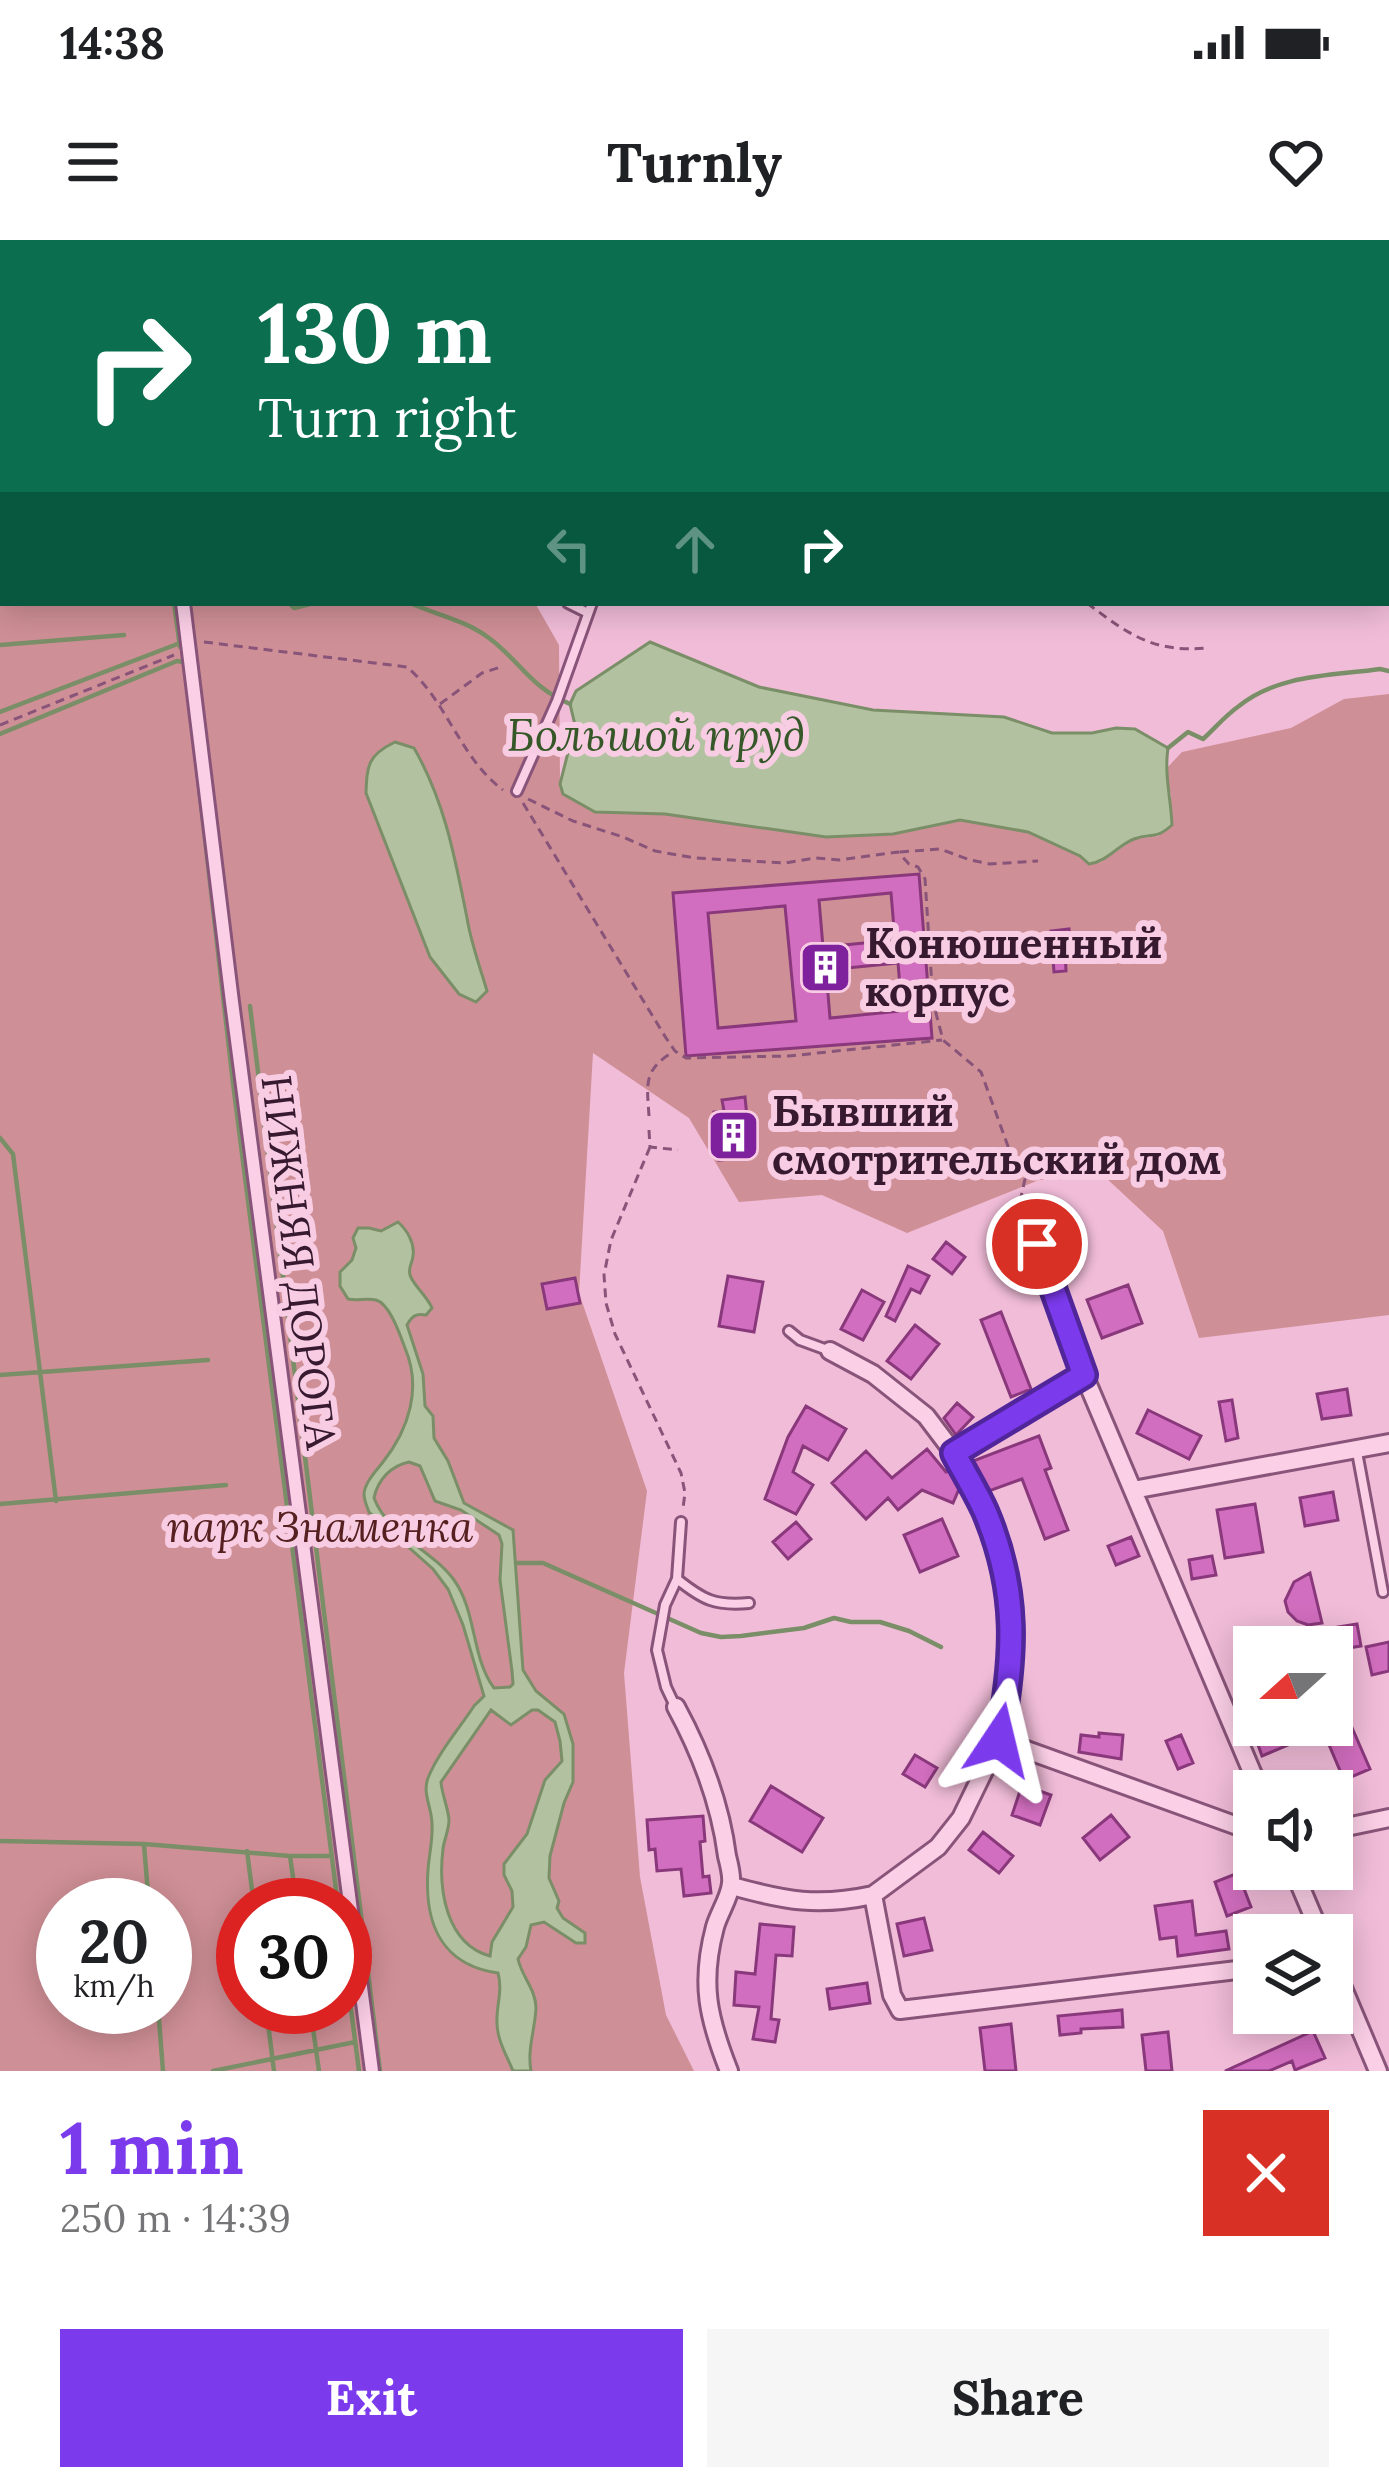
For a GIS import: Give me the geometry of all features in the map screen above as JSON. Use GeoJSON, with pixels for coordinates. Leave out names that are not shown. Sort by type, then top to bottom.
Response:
{"type":"FeatureCollection","features":[{"type":"Feature","properties":{"kind":"street","name":"НИЖНЯЯ ДОРОГА"},"geometry":{"type":"LineString","coordinates":[[183,606],[372,2071]]}},
{"type":"Feature","properties":{"kind":"street"},"geometry":{"type":"LineString","coordinates":[[1037,1244],[1084,1375],[1251,1770]]}},
{"type":"Feature","properties":{"kind":"street"},"geometry":{"type":"LineString","coordinates":[[731,1886],[800,1902],[838,1903],[873,1894],[938,1847],[961,1818],[999,1740],[1008,1695],[1012,1609],[1007,1576],[985,1510],[954,1453],[926,1416],[873,1373],[830,1351]]}},
{"type":"Feature","properties":{"kind":"street"},"geometry":{"type":"LineString","coordinates":[[1133,1490],[1389,1443]]}},
{"type":"Feature","properties":{"kind":"street"},"geometry":{"type":"LineString","coordinates":[[676,1707],[718,1802],[731,1886],[708,1953],[706,1983],[709,2014],[729,2071]]}},
{"type":"Feature","properties":{"kind":"street"},"geometry":{"type":"LineString","coordinates":[[999,1740],[1233,1824]]}},
{"type":"Feature","properties":{"kind":"street"},"geometry":{"type":"LineString","coordinates":[[1353,1826],[1389,1818]]}},
{"type":"Feature","properties":{"kind":"street"},"geometry":{"type":"LineString","coordinates":[[873,1894],[892,1995],[900,2011],[1233,1971]]}},
{"type":"Feature","properties":{"kind":"street"},"geometry":{"type":"LineString","coordinates":[[1353,2012],[1378,2071]]}},
{"type":"Feature","properties":{"kind":"lane"},"geometry":{"type":"LineString","coordinates":[[517,791],[558,699],[590,608]]}},
{"type":"Feature","properties":{"kind":"lane"},"geometry":{"type":"LineString","coordinates":[[789,1331],[830,1351]]}},
{"type":"Feature","properties":{"kind":"lane"},"geometry":{"type":"LineString","coordinates":[[954,1453],[1084,1375]]}},
{"type":"Feature","properties":{"kind":"lane"},"geometry":{"type":"LineString","coordinates":[[1357,1449],[1383,1592]]}},
{"type":"Feature","properties":{"kind":"lane"},"geometry":{"type":"LineString","coordinates":[[676,1707],[657,1650],[665,1605],[677,1579],[681,1522]]}},
{"type":"Feature","properties":{"kind":"lane"},"geometry":{"type":"LineString","coordinates":[[677,1579],[718,1604],[749,1603]]}},
{"type":"Feature","properties":{"kind":"path"},"geometry":{"type":"LineString","coordinates":[[1091,606],[1160,648],[1208,648]]}},
{"type":"Feature","properties":{"kind":"path"},"geometry":{"type":"LineString","coordinates":[[0,725],[187,646],[407,667],[419,677],[486,777],[502,790],[517,791],[573,821],[655,851],[694,858],[785,862],[940,849],[990,864],[1038,861]]}},
{"type":"Feature","properties":{"kind":"path"},"geometry":{"type":"LineString","coordinates":[[439,706],[482,673],[501,667]]}},
{"type":"Feature","properties":{"kind":"path"},"geometry":{"type":"LineString","coordinates":[[517,791],[640,996],[675,1051],[686,1058],[789,1056],[943,1040]]}},
{"type":"Feature","properties":{"kind":"path"},"geometry":{"type":"LineString","coordinates":[[898,852],[925,879],[933,1002],[943,1040],[981,1072],[1017,1171],[1025,1179],[1021,1197],[1037,1244]]}},
{"type":"Feature","properties":{"kind":"path"},"geometry":{"type":"LineString","coordinates":[[649,1116],[647,1081],[657,1061],[675,1051]]}},
{"type":"Feature","properties":{"kind":"path"},"geometry":{"type":"LineString","coordinates":[[649,1130],[650,1147],[611,1240],[604,1274],[606,1303],[615,1334],[681,1472],[685,1492],[681,1522]]}},
{"type":"Feature","properties":{"kind":"path"},"geometry":{"type":"LineString","coordinates":[[650,1147],[678,1150]]}},
{"type":"Feature","properties":{"kind":"green space","name":"парк Знаменка"},"geometry":{"type":"Polygon","coordinates":[[[0,606],[537,606],[559,645],[560,784],[563,794],[595,812],[893,834],[959,820],[1028,832],[1089,864],[1101,862],[1135,839],[1159,836],[1171,796],[1165,770],[1182,752],[1291,728],[1344,699],[1389,694],[1389,1315],[1199,1338],[1163,1231],[1104,1176],[1039,1180],[907,1233],[822,1195],[739,1202],[689,1118],[593,1053],[579,1293],[647,1491],[624,1673],[640,1877],[666,2015],[694,2071],[0,2071],[0,606]]]}},
{"type":"Feature","properties":{"kind":"water","name":"Большой пруд"},"geometry":{"type":"Polygon","coordinates":[[[650,642],[759,687],[873,710],[1004,717],[1052,733],[1135,729],[1168,748],[1172,825],[1089,864],[1028,832],[960,820],[893,834],[826,837],[665,814],[595,812],[563,794],[560,784],[575,725],[570,704],[576,691],[650,642]]]}},
{"type":"Feature","properties":{"kind":"water"},"geometry":{"type":"Polygon","coordinates":[[[395,742],[414,748],[441,810],[487,991],[476,1002],[459,994],[430,957],[366,793],[371,762],[395,742]]]}},
{"type":"Feature","properties":{"kind":"water"},"geometry":{"type":"Polygon","coordinates":[[[398,1222],[412,1242],[410,1275],[432,1308],[407,1325],[423,1374],[434,1438],[464,1503],[513,1530],[523,1670],[536,1691],[564,1714],[573,1744],[573,1782],[550,1856],[549,1878],[559,1901],[557,1908],[585,1933],[585,1943],[576,1943],[544,1922],[531,1925],[518,1959],[535,2001],[531,2071],[513,2071],[500,2042],[498,1973],[463,1961],[450,1951],[440,1939],[429,1908],[432,1818],[426,1784],[443,1750],[484,1696],[448,1589],[433,1569],[369,1512],[364,1499],[369,1481],[400,1436],[412,1393],[410,1363],[390,1314],[376,1300],[348,1299],[340,1286],[340,1272],[352,1260],[358,1228],[381,1231],[398,1222]],[[409,1462],[386,1474],[374,1498],[389,1522],[454,1580],[467,1606],[487,1676],[494,1688],[510,1687],[499,1535],[461,1510],[435,1501],[420,1466],[409,1462]],[[491,1710],[441,1782],[449,1820],[442,1865],[448,1913],[463,1940],[490,1956],[492,1942],[513,1907],[504,1864],[527,1834],[545,1780],[562,1761],[555,1722],[532,1710],[511,1725],[491,1710]]]}},
{"type":"Feature","properties":{"kind":"building","name":"Конюшенный корпус"},"geometry":{"type":"Polygon","coordinates":[[[919,874],[932,1038],[686,1056],[673,893],[919,874]],[[891,893],[819,900],[823,947],[895,940],[891,893]],[[785,906],[708,913],[718,1028],[796,1021],[785,906]],[[898,963],[826,970],[830,1018],[902,1011],[898,963]]]}},
{"type":"Feature","properties":{"kind":"building"},"geometry":{"type":"Polygon","coordinates":[[[1069,929],[1066,971],[1054,972],[1051,931],[1069,929]]]}},
{"type":"Feature","properties":{"kind":"building","name":"Бывший смотрительский дом"},"geometry":{"type":"Polygon","coordinates":[[[745,1097],[751,1157],[719,1160],[714,1112],[724,1111],[722,1100],[745,1097]]]}},
{"type":"Feature","properties":{"kind":"building"},"geometry":{"type":"Polygon","coordinates":[[[946,1242],[965,1257],[952,1274],[933,1259],[946,1242]]]}},
{"type":"Feature","properties":{"kind":"building"},"geometry":{"type":"Polygon","coordinates":[[[908,1266],[929,1276],[920,1293],[911,1289],[895,1321],[886,1316],[908,1266]]]}},
{"type":"Feature","properties":{"kind":"building"},"geometry":{"type":"Polygon","coordinates":[[[728,1276],[763,1282],[754,1332],[719,1326],[728,1276]]]}},
{"type":"Feature","properties":{"kind":"building"},"geometry":{"type":"Polygon","coordinates":[[[575,1278],[580,1303],[547,1309],[542,1284],[575,1278]]]}},
{"type":"Feature","properties":{"kind":"building"},"geometry":{"type":"Polygon","coordinates":[[[1128,1285],[1142,1323],[1102,1338],[1087,1300],[1128,1285]]]}},
{"type":"Feature","properties":{"kind":"building"},"geometry":{"type":"Polygon","coordinates":[[[862,1290],[884,1302],[863,1340],[841,1329],[862,1290]]]}},
{"type":"Feature","properties":{"kind":"building"},"geometry":{"type":"Polygon","coordinates":[[[1001,1312],[1031,1389],[1011,1397],[981,1320],[1001,1312]]]}},
{"type":"Feature","properties":{"kind":"building"},"geometry":{"type":"Polygon","coordinates":[[[915,1325],[939,1344],[911,1379],[887,1361],[915,1325]]]}},
{"type":"Feature","properties":{"kind":"building"},"geometry":{"type":"Polygon","coordinates":[[[1347,1389],[1351,1415],[1322,1419],[1317,1394],[1347,1389]]]}},
{"type":"Feature","properties":{"kind":"building"},"geometry":{"type":"Polygon","coordinates":[[[1232,1400],[1238,1438],[1226,1441],[1219,1402],[1232,1400]]]}},
{"type":"Feature","properties":{"kind":"building"},"geometry":{"type":"Polygon","coordinates":[[[957,1403],[973,1417],[956,1435],[944,1418],[957,1403]]]}},
{"type":"Feature","properties":{"kind":"building"},"geometry":{"type":"Polygon","coordinates":[[[806,1406],[846,1429],[828,1460],[803,1446],[793,1472],[813,1485],[796,1514],[765,1499],[788,1437],[806,1406]]]}},
{"type":"Feature","properties":{"kind":"building"},"geometry":{"type":"Polygon","coordinates":[[[1148,1410],[1201,1436],[1189,1459],[1137,1433],[1148,1410]]]}},
{"type":"Feature","properties":{"kind":"building"},"geometry":{"type":"Polygon","coordinates":[[[1039,1436],[1051,1468],[1045,1470],[1068,1530],[1045,1539],[1022,1479],[989,1491],[973,1461],[1039,1436]]]}},
{"type":"Feature","properties":{"kind":"building"},"geometry":{"type":"Polygon","coordinates":[[[927,1449],[959,1489],[953,1503],[922,1490],[898,1510],[888,1498],[866,1519],[832,1483],[866,1451],[892,1478],[927,1449]]]}},
{"type":"Feature","properties":{"kind":"building"},"geometry":{"type":"Polygon","coordinates":[[[1333,1492],[1338,1520],[1305,1526],[1300,1498],[1333,1492]]]}},
{"type":"Feature","properties":{"kind":"building"},"geometry":{"type":"Polygon","coordinates":[[[1255,1504],[1263,1552],[1225,1558],[1217,1510],[1255,1504]]]}},
{"type":"Feature","properties":{"kind":"building"},"geometry":{"type":"Polygon","coordinates":[[[942,1519],[958,1556],[920,1572],[904,1535],[942,1519]]]}},
{"type":"Feature","properties":{"kind":"building"},"geometry":{"type":"Polygon","coordinates":[[[796,1522],[811,1539],[788,1559],[773,1542],[796,1522]]]}},
{"type":"Feature","properties":{"kind":"building"},"geometry":{"type":"Polygon","coordinates":[[[1131,1537],[1139,1556],[1116,1565],[1108,1546],[1131,1537]]]}},
{"type":"Feature","properties":{"kind":"building"},"geometry":{"type":"Polygon","coordinates":[[[1212,1556],[1216,1575],[1192,1579],[1189,1560],[1212,1556]]]}},
{"type":"Feature","properties":{"kind":"building"},"geometry":{"type":"Polygon","coordinates":[[[1310,1573],[1322,1623],[1308,1625],[1288,1612],[1285,1601],[1294,1582],[1310,1573]]]}},
{"type":"Feature","properties":{"kind":"building"},"geometry":{"type":"Polygon","coordinates":[[[1357,1624],[1361,1646],[1353,1647],[1353,1626],[1344,1626],[1357,1624]]]}},
{"type":"Feature","properties":{"kind":"building"},"geometry":{"type":"Polygon","coordinates":[[[1389,1642],[1389,1671],[1372,1675],[1366,1647],[1389,1642]]]}},
{"type":"Feature","properties":{"kind":"building"},"geometry":{"type":"Polygon","coordinates":[[[1353,1730],[1370,1769],[1353,1776],[1353,1770],[1340,1770],[1330,1746],[1353,1746],[1353,1730]]]}},
{"type":"Feature","properties":{"kind":"building"},"geometry":{"type":"Polygon","coordinates":[[[1099,1733],[1123,1735],[1121,1759],[1079,1752],[1081,1735],[1099,1737],[1099,1733]]]}},
{"type":"Feature","properties":{"kind":"building"},"geometry":{"type":"Polygon","coordinates":[[[1181,1735],[1193,1763],[1178,1769],[1166,1741],[1181,1735]]]}},
{"type":"Feature","properties":{"kind":"building"},"geometry":{"type":"Polygon","coordinates":[[[1258,1746],[1286,1746],[1262,1756],[1258,1746]]]}},
{"type":"Feature","properties":{"kind":"building"},"geometry":{"type":"Polygon","coordinates":[[[915,1755],[937,1768],[925,1787],[903,1774],[915,1755]]]}},
{"type":"Feature","properties":{"kind":"building"},"geometry":{"type":"Polygon","coordinates":[[[1022,1785],[1051,1795],[1040,1825],[1012,1815],[1022,1785]]]}},
{"type":"Feature","properties":{"kind":"building"},"geometry":{"type":"Polygon","coordinates":[[[771,1786],[823,1818],[802,1852],[750,1821],[771,1786]]]}},
{"type":"Feature","properties":{"kind":"building"},"geometry":{"type":"Polygon","coordinates":[[[1111,1815],[1129,1837],[1100,1860],[1083,1838],[1111,1815]]]}},
{"type":"Feature","properties":{"kind":"building"},"geometry":{"type":"Polygon","coordinates":[[[703,1816],[703,1877],[709,1876],[711,1893],[684,1896],[681,1869],[657,1871],[655,1849],[649,1850],[647,1820],[703,1816]]]}},
{"type":"Feature","properties":{"kind":"building"},"geometry":{"type":"Polygon","coordinates":[[[983,1832],[1013,1856],[999,1873],[969,1850],[983,1832]]]}},
{"type":"Feature","properties":{"kind":"building"},"geometry":{"type":"Polygon","coordinates":[[[1233,1875],[1233,1890],[1244,1890],[1251,1907],[1227,1916],[1215,1882],[1233,1875]]]}},
{"type":"Feature","properties":{"kind":"building"},"geometry":{"type":"Polygon","coordinates":[[[1192,1901],[1196,1935],[1226,1931],[1229,1949],[1178,1956],[1176,1937],[1160,1939],[1155,1906],[1192,1901]]]}},
{"type":"Feature","properties":{"kind":"building"},"geometry":{"type":"Polygon","coordinates":[[[924,1918],[932,1950],[904,1956],[897,1924],[924,1918]]]}},
{"type":"Feature","properties":{"kind":"building"},"geometry":{"type":"Polygon","coordinates":[[[760,1924],[794,1927],[792,1956],[776,1955],[771,2019],[779,2020],[775,2042],[753,2039],[759,2007],[734,2005],[736,1972],[755,1974],[760,1924]]]}},
{"type":"Feature","properties":{"kind":"building"},"geometry":{"type":"Polygon","coordinates":[[[867,1983],[870,2003],[830,2009],[827,1989],[867,1983]]]}},
{"type":"Feature","properties":{"kind":"building"},"geometry":{"type":"Polygon","coordinates":[[[1122,2010],[1123,2027],[1060,2035],[1058,2016],[1122,2010]]]}},
{"type":"Feature","properties":{"kind":"building"},"geometry":{"type":"Polygon","coordinates":[[[1011,2024],[1016,2071],[985,2071],[980,2028],[1011,2024]]]}},
{"type":"Feature","properties":{"kind":"building"},"geometry":{"type":"Polygon","coordinates":[[[1168,2032],[1172,2071],[1146,2071],[1142,2035],[1168,2032]]]}},
{"type":"Feature","properties":{"kind":"building"},"geometry":{"type":"Polygon","coordinates":[[[1306,2034],[1314,2034],[1325,2058],[1295,2070],[1292,2061],[1269,2071],[1225,2071],[1306,2034]]]}},
{"type":"Feature","properties":{"kind":"waterway"},"geometry":{"type":"LineString","coordinates":[[174,606],[180,647]]}},
{"type":"Feature","properties":{"kind":"waterway"},"geometry":{"type":"LineString","coordinates":[[292,606],[302,606]]}},
{"type":"Feature","properties":{"kind":"waterway"},"geometry":{"type":"LineString","coordinates":[[418,606],[480,632],[535,682],[570,704]]}},
{"type":"Feature","properties":{"kind":"waterway"},"geometry":{"type":"LineString","coordinates":[[0,645],[124,635]]}},
{"type":"Feature","properties":{"kind":"waterway"},"geometry":{"type":"LineString","coordinates":[[0,712],[180,643]]}},
{"type":"Feature","properties":{"kind":"waterway"},"geometry":{"type":"LineString","coordinates":[[0,734],[183,662]]}},
{"type":"Feature","properties":{"kind":"waterway"},"geometry":{"type":"LineString","coordinates":[[1168,748],[1188,732],[1203,739],[1234,710],[1288,682],[1389,671]]}},
{"type":"Feature","properties":{"kind":"waterway"},"geometry":{"type":"LineString","coordinates":[[188,690],[335,1878]]}},
{"type":"Feature","properties":{"kind":"waterway"},"geometry":{"type":"LineString","coordinates":[[250,1006],[380,2071]]}},
{"type":"Feature","properties":{"kind":"waterway"},"geometry":{"type":"LineString","coordinates":[[0,1138],[13,1154],[56,1501]]}},
{"type":"Feature","properties":{"kind":"waterway"},"geometry":{"type":"LineString","coordinates":[[0,1375],[208,1360]]}},
{"type":"Feature","properties":{"kind":"waterway"},"geometry":{"type":"LineString","coordinates":[[0,1504],[226,1485]]}},
{"type":"Feature","properties":{"kind":"waterway"},"geometry":{"type":"LineString","coordinates":[[517,1563],[543,1563],[701,1633],[721,1637],[804,1628],[834,1618],[880,1622],[941,1647]]}},
{"type":"Feature","properties":{"kind":"waterway"},"geometry":{"type":"LineString","coordinates":[[0,1841],[144,1844],[290,1856],[293,1878]]}},
{"type":"Feature","properties":{"kind":"waterway"},"geometry":{"type":"LineString","coordinates":[[144,1845],[147,1878]]}},
{"type":"Feature","properties":{"kind":"waterway"},"geometry":{"type":"LineString","coordinates":[[247,1851],[250,1878]]}},
{"type":"Feature","properties":{"kind":"waterway"},"geometry":{"type":"LineString","coordinates":[[290,1856],[331,1856]]}},
{"type":"Feature","properties":{"kind":"waterway"},"geometry":{"type":"LineString","coordinates":[[160,2034],[163,2071]]}},
{"type":"Feature","properties":{"kind":"waterway"},"geometry":{"type":"LineString","coordinates":[[269,2034],[274,2071]]}},
{"type":"Feature","properties":{"kind":"waterway"},"geometry":{"type":"LineString","coordinates":[[314,2034],[319,2071]]}},
{"type":"Feature","properties":{"kind":"waterway"},"geometry":{"type":"LineString","coordinates":[[354,2034],[359,2071]]}},
{"type":"Feature","properties":{"kind":"waterway"},"geometry":{"type":"LineString","coordinates":[[213,2071],[355,2042]]}},
{"type":"Feature","properties":{"kind":"place","name":"Конюшенный корпус"},"geometry":{"type":"Point","coordinates":[826,967]}},
{"type":"Feature","properties":{"kind":"place","name":"Бывший смотрительский дом"},"geometry":{"type":"Point","coordinates":[733,1135]}},
{"type":"Feature","properties":{"kind":"route"},"geometry":{"type":"LineString","coordinates":[[999,1740],[1013,1646],[1007,1576],[985,1510],[954,1453],[1084,1375],[1037,1244]]}}]}
